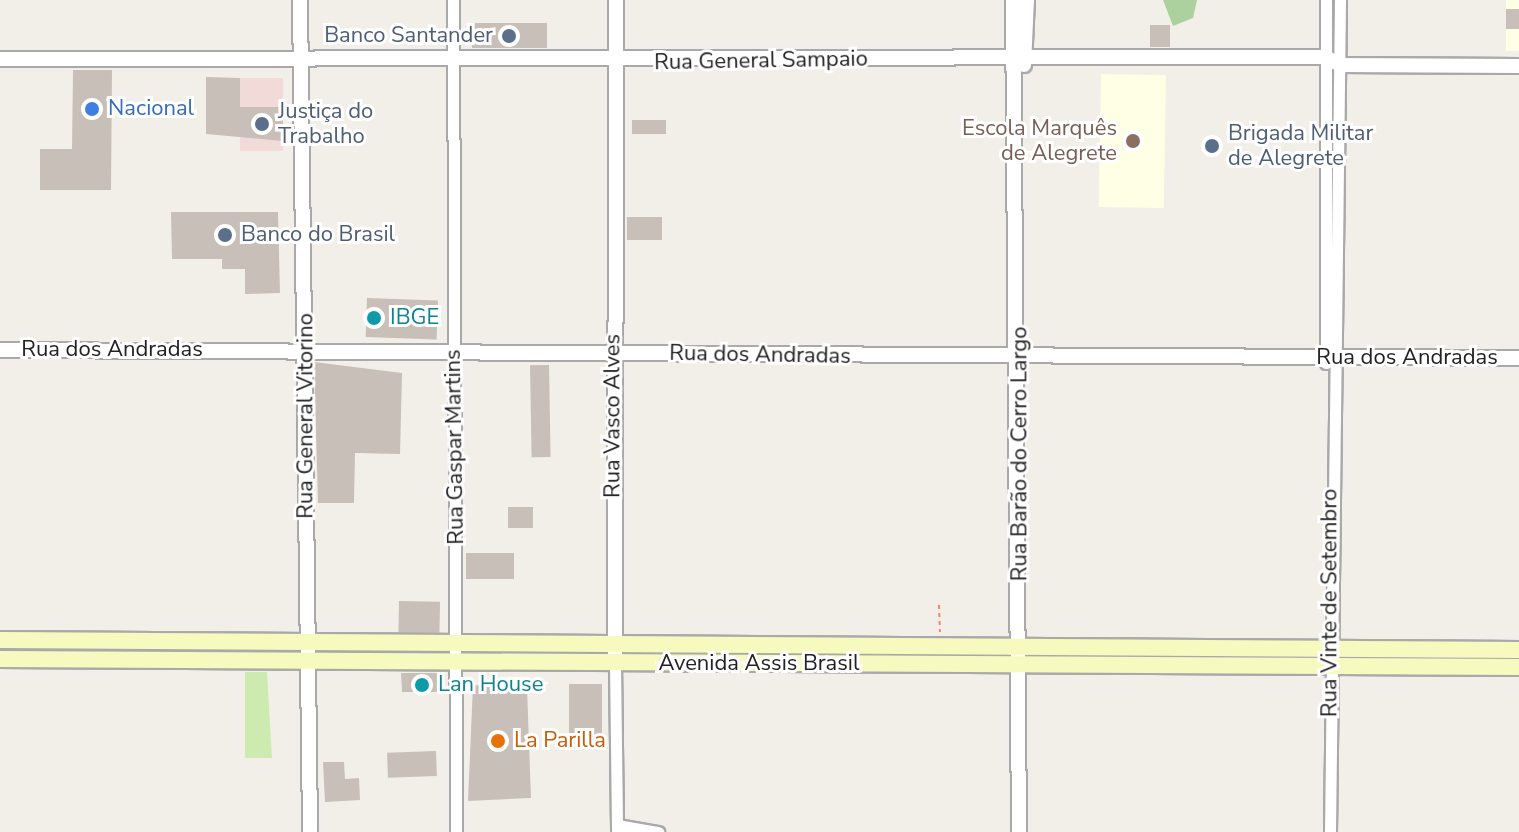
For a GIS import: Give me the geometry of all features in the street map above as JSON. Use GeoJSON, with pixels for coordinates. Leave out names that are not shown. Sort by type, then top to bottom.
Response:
{"type":"FeatureCollection","features":[{"type":"Feature","properties":{"kind":"main road","name":"Avenida Assis Brasil"},"geometry":{"type":"LineString","coordinates":[[2,640],[1519,650]]}},
{"type":"Feature","properties":{"kind":"main road"},"geometry":{"type":"LineString","coordinates":[[2,640],[2,659]]}},
{"type":"Feature","properties":{"kind":"main road"},"geometry":{"type":"LineString","coordinates":[[192,641],[192,660]]}},
{"type":"Feature","properties":{"kind":"main road"},"geometry":{"type":"LineString","coordinates":[[520,662],[521,643]]}},
{"type":"Feature","properties":{"kind":"main road"},"geometry":{"type":"LineString","coordinates":[[851,645],[851,664]]}},
{"type":"Feature","properties":{"kind":"main road","name":"Avenida Assis Brasil"},"geometry":{"type":"LineString","coordinates":[[2,659],[1519,667]]}},
{"type":"Feature","properties":{"kind":"street","name":"Rua General Vitorino"},"geometry":{"type":"LineString","coordinates":[[300,0],[310,832]]}},
{"type":"Feature","properties":{"kind":"street","name":"Rua Gaspar Martins"},"geometry":{"type":"LineString","coordinates":[[453,0],[458,662],[456,832]]}},
{"type":"Feature","properties":{"kind":"street","name":"Rua Vasco Alves"},"geometry":{"type":"LineString","coordinates":[[616,0],[613,353],[617,828]]}},
{"type":"Feature","properties":{"kind":"street","name":"Rua Barão do Cerro Largo"},"geometry":{"type":"LineString","coordinates":[[1013,0],[1020,58]]}},
{"type":"Feature","properties":{"kind":"street","name":"Rua Barão do Cerro Largo"},"geometry":{"type":"LineString","coordinates":[[1019,832],[1021,358],[1018,77],[1027,0]]}},
{"type":"Feature","properties":{"kind":"street","name":"Rua Vinte de Setembro"},"geometry":{"type":"LineString","coordinates":[[1326,0],[1331,374],[1330,832]]}},
{"type":"Feature","properties":{"kind":"street","name":"Rua Vinte de Setembro"},"geometry":{"type":"LineString","coordinates":[[1330,359],[1340,0]]}},
{"type":"Feature","properties":{"kind":"street","name":"Rua General Sampaio"},"geometry":{"type":"LineString","coordinates":[[0,59],[615,63],[1326,57],[1340,65],[1519,66]]}},
{"type":"Feature","properties":{"kind":"street","name":"Rua dos Andradas"},"geometry":{"type":"LineString","coordinates":[[0,350],[1021,358],[1519,358]]}},
{"type":"Feature","properties":{"kind":"street"},"geometry":{"type":"LineString","coordinates":[[617,828],[658,832]]}},
{"type":"Feature","properties":{"kind":"path"},"geometry":{"type":"LineString","coordinates":[[939,605],[940,646]]}},
{"type":"Feature","properties":{"kind":"shaded area"},"geometry":{"type":"Polygon","coordinates":[[[1506,0],[1519,0],[1519,51],[1506,51],[1506,0]]]}},
{"type":"Feature","properties":{"kind":"shaded area","name":"Escola Marquês de Alegrete"},"geometry":{"type":"Polygon","coordinates":[[[1101,74],[1166,75],[1164,208],[1099,207],[1101,74]]]}},
{"type":"Feature","properties":{"kind":"shaded area","name":"Justiça do Trabalho"},"geometry":{"type":"Polygon","coordinates":[[[240,78],[283,78],[283,151],[240,151],[240,78]]]}},
{"type":"Feature","properties":{"kind":"green space"},"geometry":{"type":"Polygon","coordinates":[[[1163,0],[1197,0],[1193,18],[1173,26],[1163,0]]]}},
{"type":"Feature","properties":{"kind":"green space"},"geometry":{"type":"Polygon","coordinates":[[[245,672],[267,672],[272,758],[245,758],[245,672]]]}},
{"type":"Feature","properties":{"kind":"building"},"geometry":{"type":"Polygon","coordinates":[[[1506,9],[1519,9],[1519,29],[1506,29],[1506,9]]]}},
{"type":"Feature","properties":{"kind":"building","name":"Banco Santander"},"geometry":{"type":"Polygon","coordinates":[[[472,23],[547,23],[547,48],[472,48],[472,23]]]}},
{"type":"Feature","properties":{"kind":"building"},"geometry":{"type":"Polygon","coordinates":[[[1150,25],[1170,25],[1170,47],[1150,47],[1150,25]]]}},
{"type":"Feature","properties":{"kind":"building","name":"Nacional"},"geometry":{"type":"Polygon","coordinates":[[[73,70],[112,70],[111,190],[40,190],[40,149],[72,149],[73,70]]]}},
{"type":"Feature","properties":{"kind":"building"},"geometry":{"type":"Polygon","coordinates":[[[206,77],[240,78],[240,107],[283,107],[283,141],[206,134],[206,77]]]}},
{"type":"Feature","properties":{"kind":"building"},"geometry":{"type":"Polygon","coordinates":[[[632,120],[666,120],[666,134],[632,134],[632,120]]]}},
{"type":"Feature","properties":{"kind":"building","name":"Banco do Brasil"},"geometry":{"type":"Polygon","coordinates":[[[171,212],[278,212],[280,293],[245,294],[245,269],[222,269],[222,259],[172,259],[171,212]]]}},
{"type":"Feature","properties":{"kind":"building"},"geometry":{"type":"Polygon","coordinates":[[[627,217],[662,217],[662,240],[627,240],[627,217]]]}},
{"type":"Feature","properties":{"kind":"building"},"geometry":{"type":"Polygon","coordinates":[[[367,298],[438,300],[437,339],[366,337],[367,298]]]}},
{"type":"Feature","properties":{"kind":"building"},"geometry":{"type":"Polygon","coordinates":[[[314,362],[402,373],[400,454],[355,453],[354,503],[318,503],[314,362]]]}},
{"type":"Feature","properties":{"kind":"building"},"geometry":{"type":"Polygon","coordinates":[[[530,365],[549,365],[551,457],[532,457],[530,365]]]}},
{"type":"Feature","properties":{"kind":"building"},"geometry":{"type":"Polygon","coordinates":[[[508,507],[533,507],[533,528],[508,528],[508,507]]]}},
{"type":"Feature","properties":{"kind":"building"},"geometry":{"type":"Polygon","coordinates":[[[466,553],[514,553],[514,579],[466,579],[466,553]]]}},
{"type":"Feature","properties":{"kind":"building"},"geometry":{"type":"Polygon","coordinates":[[[399,601],[440,602],[439,633],[398,632],[399,601]]]}},
{"type":"Feature","properties":{"kind":"building","name":"Lan House"},"geometry":{"type":"Polygon","coordinates":[[[401,673],[437,673],[442,692],[402,692],[401,673]]]}},
{"type":"Feature","properties":{"kind":"building"},"geometry":{"type":"Polygon","coordinates":[[[569,684],[602,684],[602,750],[569,750],[569,684]]]}},
{"type":"Feature","properties":{"kind":"building"},"geometry":{"type":"Polygon","coordinates":[[[473,685],[527,688],[531,798],[468,801],[473,685]]]}},
{"type":"Feature","properties":{"kind":"building"},"geometry":{"type":"Polygon","coordinates":[[[436,751],[437,776],[388,778],[387,753],[436,751]]]}},
{"type":"Feature","properties":{"kind":"building"},"geometry":{"type":"Polygon","coordinates":[[[323,762],[344,762],[345,779],[359,778],[360,800],[325,802],[323,762]]]}},
{"type":"Feature","properties":{"kind":"place","name":"Banco Santander"},"geometry":{"type":"Point","coordinates":[509,36]}},
{"type":"Feature","properties":{"kind":"place","name":"Nacional"},"geometry":{"type":"Point","coordinates":[92,109]}},
{"type":"Feature","properties":{"kind":"place","name":"Justiça do Trabalho"},"geometry":{"type":"Point","coordinates":[262,124]}},
{"type":"Feature","properties":{"kind":"place","name":"Escola Marquês de Alegrete"},"geometry":{"type":"Point","coordinates":[1133,141]}},
{"type":"Feature","properties":{"kind":"place","name":"Brigada Militar de Alegrete"},"geometry":{"type":"Point","coordinates":[1212,146]}},
{"type":"Feature","properties":{"kind":"place","name":"Banco do Brasil"},"geometry":{"type":"Point","coordinates":[225,235]}},
{"type":"Feature","properties":{"kind":"place","name":"IBGE"},"geometry":{"type":"Point","coordinates":[374,318]}},
{"type":"Feature","properties":{"kind":"place","name":"Lan House"},"geometry":{"type":"Point","coordinates":[422,685]}},
{"type":"Feature","properties":{"kind":"place","name":"La Parilla"},"geometry":{"type":"Point","coordinates":[498,741]}}]}
